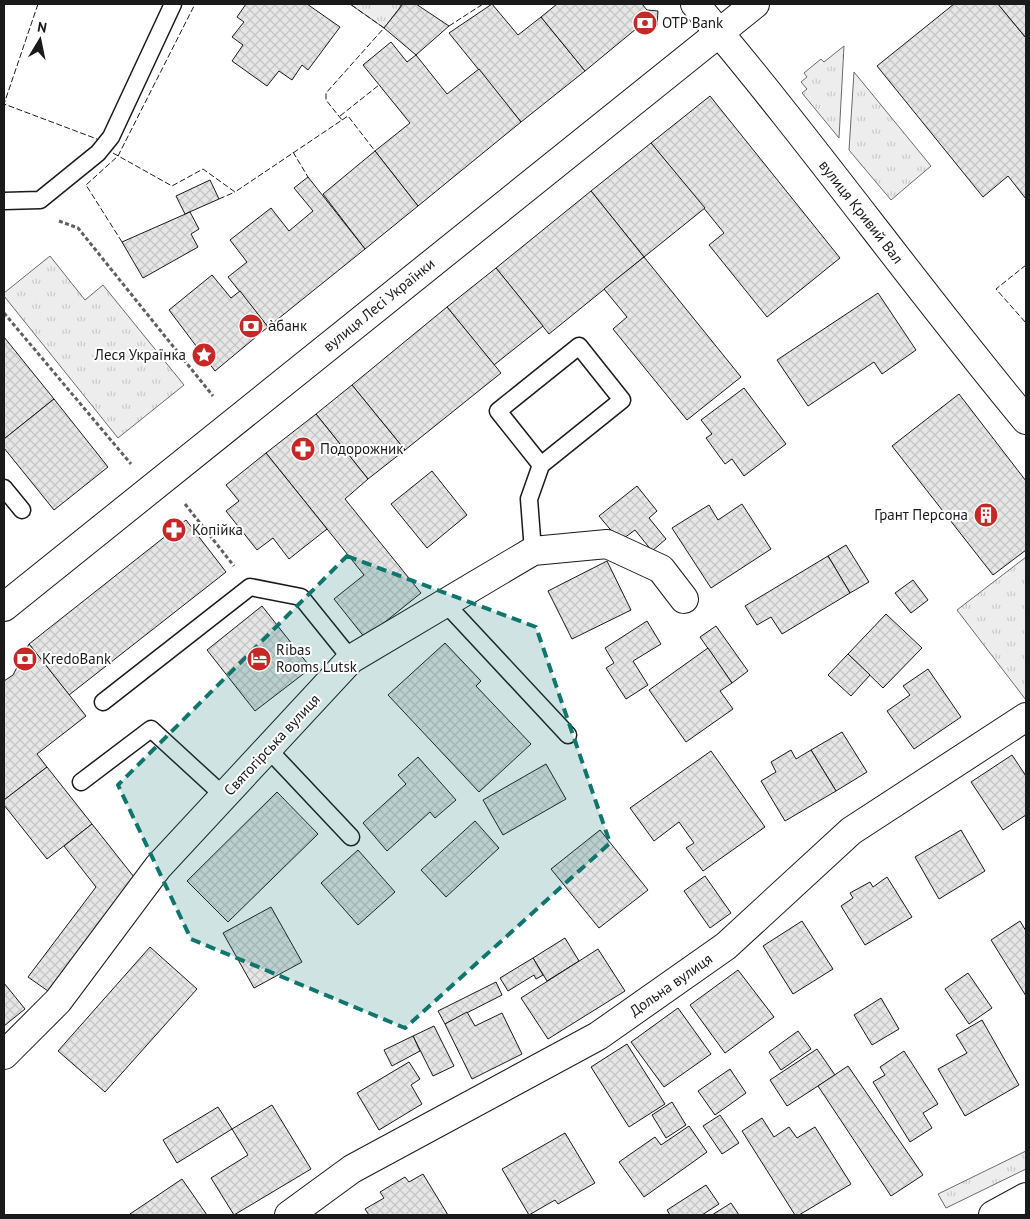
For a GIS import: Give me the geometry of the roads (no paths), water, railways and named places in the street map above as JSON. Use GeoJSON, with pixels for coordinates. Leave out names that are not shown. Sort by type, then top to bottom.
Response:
{"type":"FeatureCollection","features":[{"type":"Feature","properties":{"kind":"street","name":"вулиця Кривий Вал"},"geometry":{"type":"LineString","coordinates":[[695,4],[889,246],[979,364],[1026,420]]}},
{"type":"Feature","properties":{"kind":"street","name":"вулиця Лесі Українки"},"geometry":{"type":"LineString","coordinates":[[4,607],[755,4]]}},
{"type":"Feature","properties":{"kind":"street","name":"Святогірська вулиця"},"geometry":{"type":"LineString","coordinates":[[4,1055],[58,1001],[158,867],[351,660],[533,551],[607,544],[661,569],[684,599]]}},
{"type":"Feature","properties":{"kind":"street","name":"Дольна вулиця"},"geometry":{"type":"LineString","coordinates":[[289,1215],[352,1169],[598,1036],[726,946],[851,831],[1026,717]]}},
{"type":"Feature","properties":{"kind":"street"},"geometry":{"type":"LineString","coordinates":[[993,1215],[1026,1197]]}},
{"type":"Feature","properties":{"kind":"lane"},"geometry":{"type":"LineString","coordinates":[[4,201],[40,200],[98,153],[111,137],[173,4]]}},
{"type":"Feature","properties":{"kind":"lane"},"geometry":{"type":"LineString","coordinates":[[533,551],[529,499],[541,465],[622,400],[578,346],[498,411],[541,465]]}},
{"type":"Feature","properties":{"kind":"lane"},"geometry":{"type":"LineString","coordinates":[[4,488],[22,510]]}},
{"type":"Feature","properties":{"kind":"lane"},"geometry":{"type":"LineString","coordinates":[[103,702],[250,587],[300,597],[351,660]]}},
{"type":"Feature","properties":{"kind":"lane"},"geometry":{"type":"LineString","coordinates":[[445,604],[568,735]]}},
{"type":"Feature","properties":{"kind":"lane"},"geometry":{"type":"LineString","coordinates":[[81,782],[152,729],[224,796]]}},
{"type":"Feature","properties":{"kind":"lane"},"geometry":{"type":"LineString","coordinates":[[268,749],[351,837]]}},
{"type":"Feature","properties":{"kind":"place","name":"OTP Bank"},"geometry":{"type":"Point","coordinates":[645,23]}},
{"type":"Feature","properties":{"kind":"place","name":"а̀банк"},"geometry":{"type":"Point","coordinates":[251,326]}},
{"type":"Feature","properties":{"kind":"place","name":"Леся Українка"},"geometry":{"type":"Point","coordinates":[204,355]}},
{"type":"Feature","properties":{"kind":"place","name":"Подорожник"},"geometry":{"type":"Point","coordinates":[303,449]}},
{"type":"Feature","properties":{"kind":"place","name":"Грант Персона"},"geometry":{"type":"Point","coordinates":[986,515]}},
{"type":"Feature","properties":{"kind":"place","name":"Копійка"},"geometry":{"type":"Point","coordinates":[174,530]}},
{"type":"Feature","properties":{"kind":"place","name":"KredoBank"},"geometry":{"type":"Point","coordinates":[25,659]}},
{"type":"Feature","properties":{"kind":"place","name":"Ribas Rooms Lutsk"},"geometry":{"type":"Point","coordinates":[259,659]}}]}
